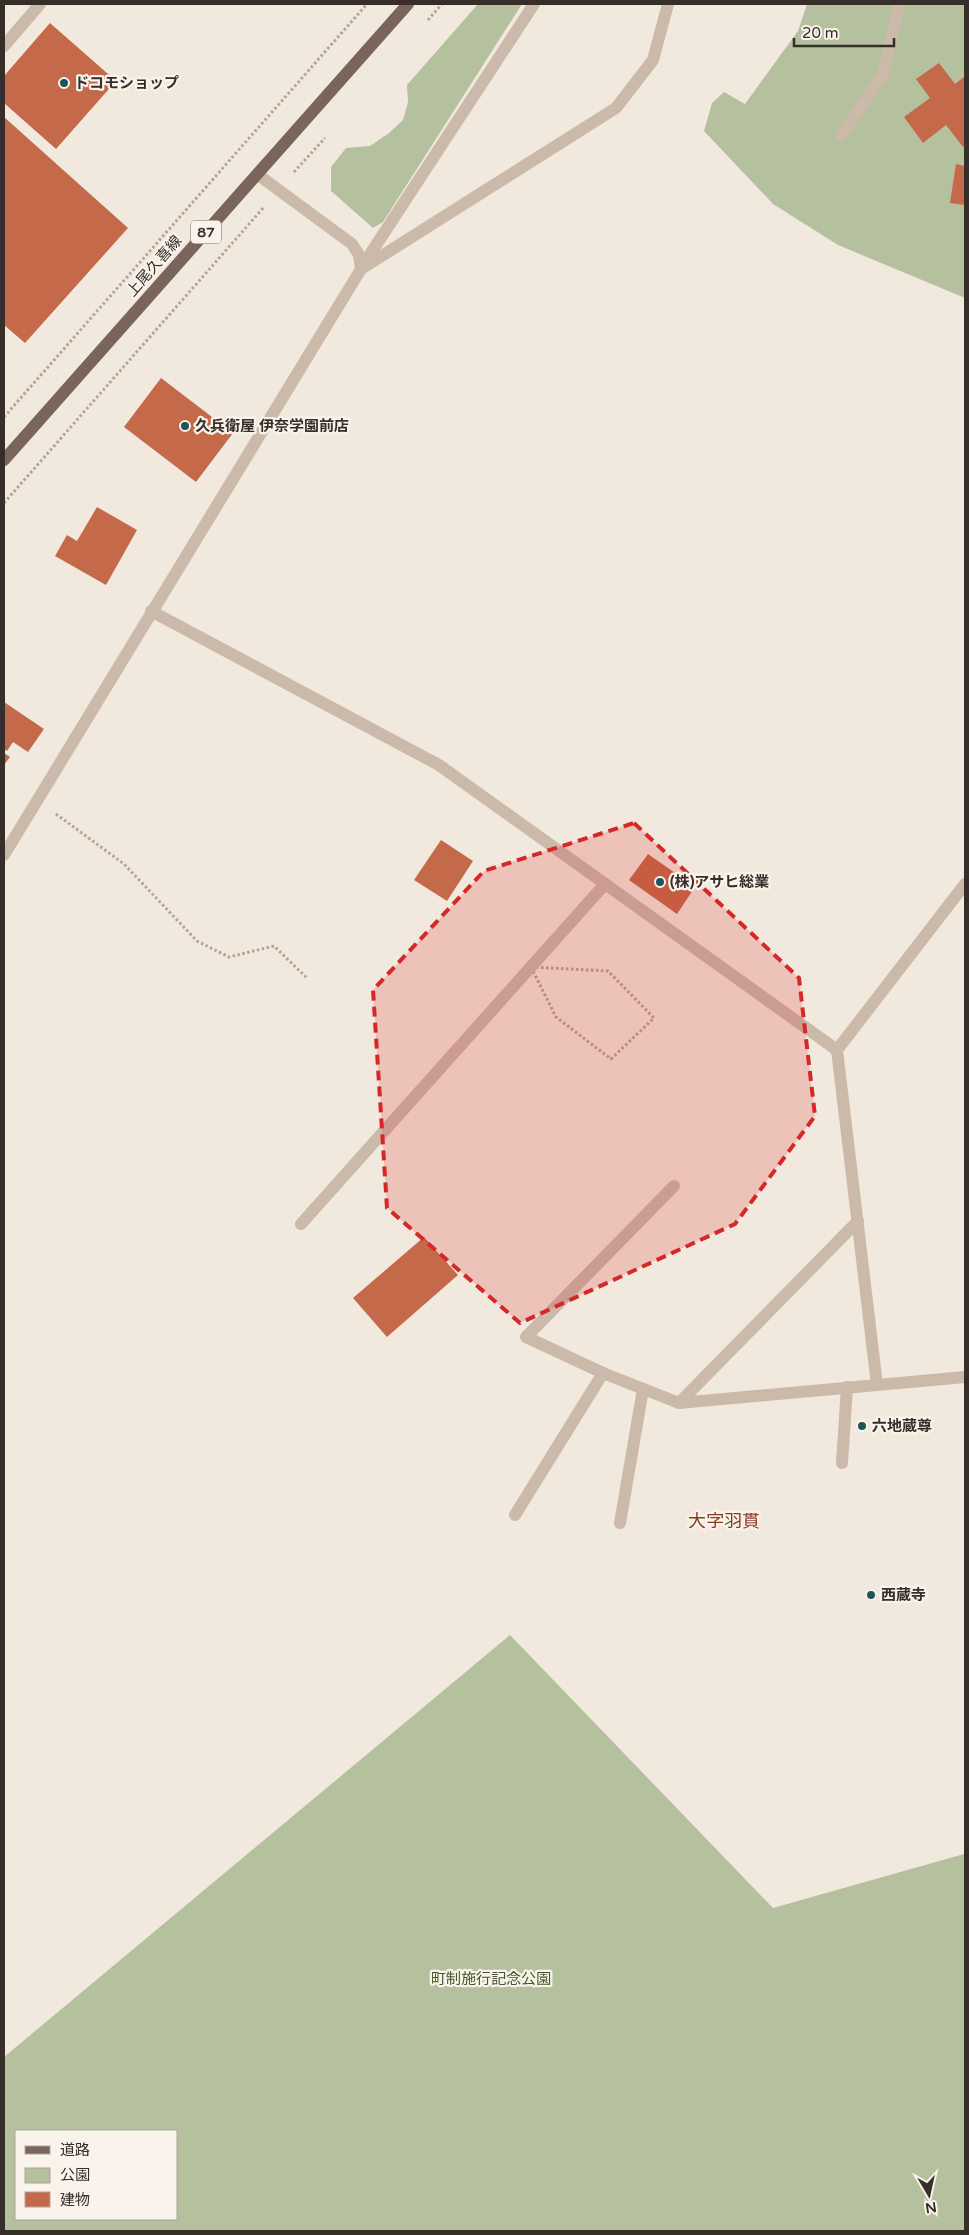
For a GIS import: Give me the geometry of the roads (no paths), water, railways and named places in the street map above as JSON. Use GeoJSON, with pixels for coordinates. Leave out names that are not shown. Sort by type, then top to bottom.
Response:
{"type":"FeatureCollection","features":[{"type":"Feature","properties":{"kind":"main road","name":"上尾久喜線"},"geometry":{"type":"LineString","coordinates":[[4,460],[408,4]]}},
{"type":"Feature","properties":{"kind":"street"},"geometry":{"type":"LineString","coordinates":[[4,46],[40,4]]}},
{"type":"Feature","properties":{"kind":"street"},"geometry":{"type":"LineString","coordinates":[[4,855],[360,269],[534,4]]}},
{"type":"Feature","properties":{"kind":"street"},"geometry":{"type":"LineString","coordinates":[[360,269],[616,108],[653,60],[668,4]]}},
{"type":"Feature","properties":{"kind":"street"},"geometry":{"type":"LineString","coordinates":[[841,135],[883,75],[899,4]]}},
{"type":"Feature","properties":{"kind":"street"},"geometry":{"type":"LineString","coordinates":[[257,174],[352,244],[359,255],[360,269]]}},
{"type":"Feature","properties":{"kind":"street"},"geometry":{"type":"LineString","coordinates":[[151,611],[439,765],[837,1050]]}},
{"type":"Feature","properties":{"kind":"street"},"geometry":{"type":"LineString","coordinates":[[301,1224],[605,884]]}},
{"type":"Feature","properties":{"kind":"street"},"geometry":{"type":"LineString","coordinates":[[877,1385],[837,1050],[965,884]]}},
{"type":"Feature","properties":{"kind":"street"},"geometry":{"type":"LineString","coordinates":[[674,1186],[526,1336],[602,1373],[679,1403],[965,1377]]}},
{"type":"Feature","properties":{"kind":"street"},"geometry":{"type":"LineString","coordinates":[[679,1403],[858,1221]]}},
{"type":"Feature","properties":{"kind":"street"},"geometry":{"type":"LineString","coordinates":[[515,1515],[602,1373]]}},
{"type":"Feature","properties":{"kind":"street"},"geometry":{"type":"LineString","coordinates":[[842,1463],[847,1387]]}},
{"type":"Feature","properties":{"kind":"street"},"geometry":{"type":"LineString","coordinates":[[620,1523],[643,1389]]}},
{"type":"Feature","properties":{"kind":"place","name":"ドコモショップ"},"geometry":{"type":"Point","coordinates":[64,83]}},
{"type":"Feature","properties":{"kind":"place","name":"久兵衛屋 伊奈学園前店"},"geometry":{"type":"Point","coordinates":[185,426]}},
{"type":"Feature","properties":{"kind":"place","name":"(株)アサヒ総業"},"geometry":{"type":"Point","coordinates":[660,882]}},
{"type":"Feature","properties":{"kind":"place","name":"六地蔵尊"},"geometry":{"type":"Point","coordinates":[862,1426]}},
{"type":"Feature","properties":{"kind":"place","name":"西蔵寺"},"geometry":{"type":"Point","coordinates":[871,1595]}},
{"type":"Feature","properties":{"kind":"district","name":"大字羽貫"},"geometry":{"type":"Point","coordinates":[724,1521]}},
{"type":"Feature","properties":{"kind":"park label","name":"町制施行記念公園"},"geometry":{"type":"Point","coordinates":[491,1979]}}]}
